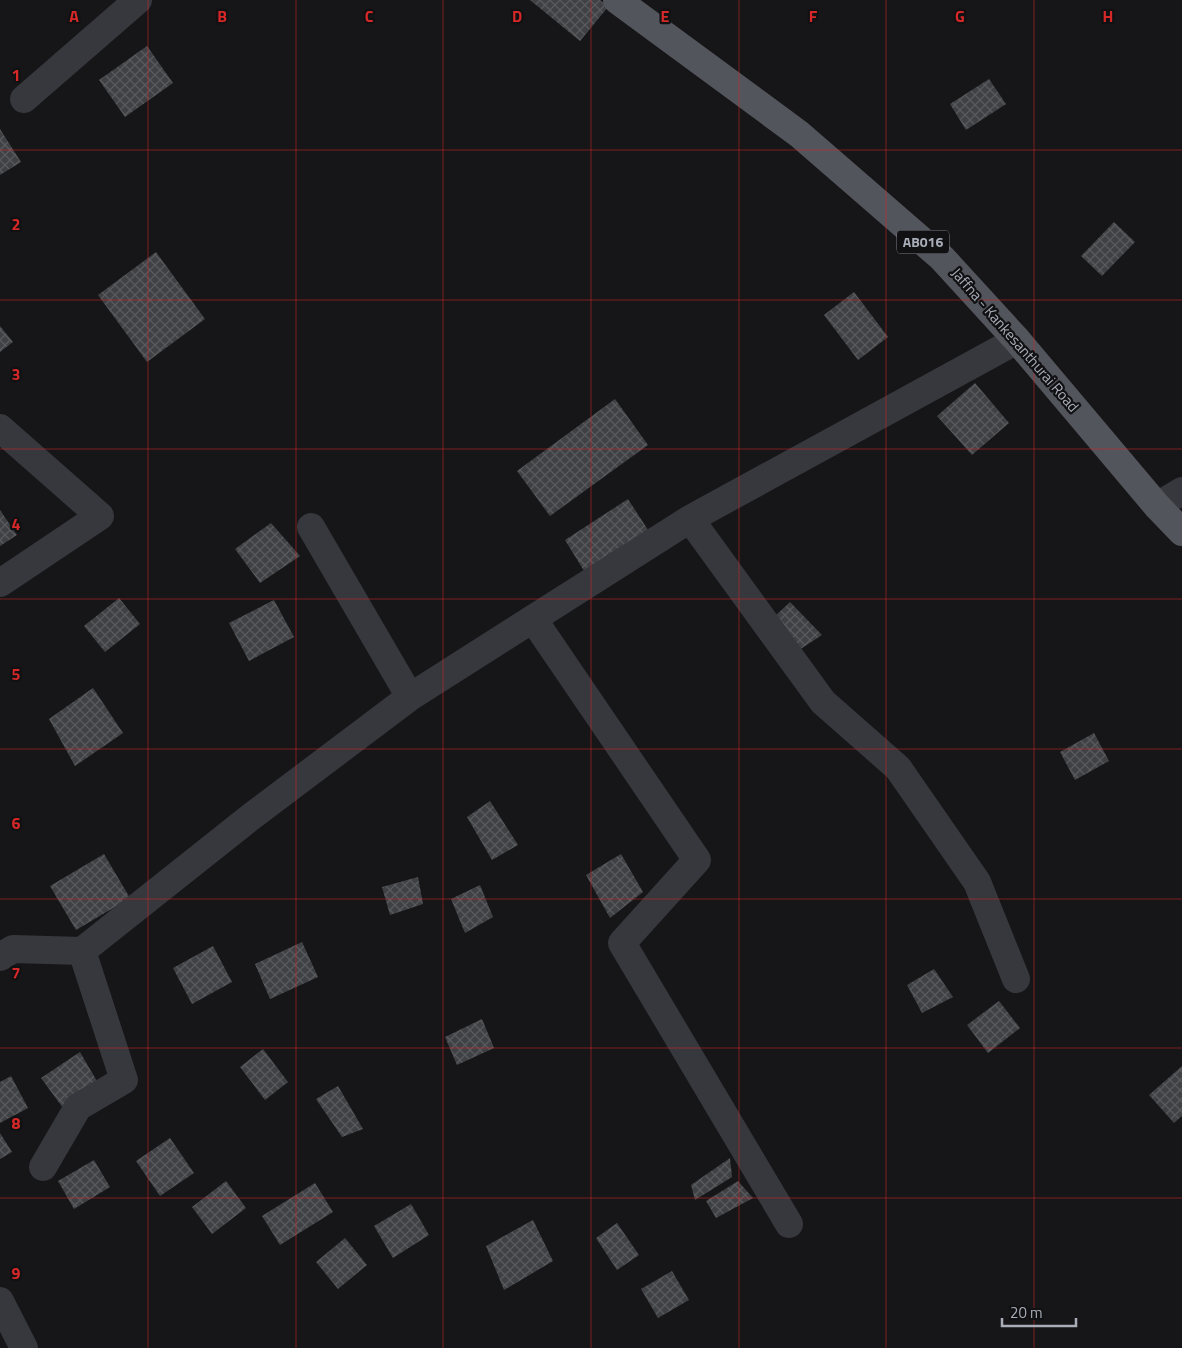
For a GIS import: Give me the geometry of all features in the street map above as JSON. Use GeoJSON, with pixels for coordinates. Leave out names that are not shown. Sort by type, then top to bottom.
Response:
{"type":"FeatureCollection","features":[{"type":"Feature","properties":{"kind":"main road","name":"Jaffna - Kankesanthurai Road"},"geometry":{"type":"LineString","coordinates":[[618,0],[799,134],[942,258],[1018,340],[1157,506],[1182,532]]}},
{"type":"Feature","properties":{"kind":"street"},"geometry":{"type":"LineString","coordinates":[[24,99],[138,0]]}},
{"type":"Feature","properties":{"kind":"street"},"geometry":{"type":"LineString","coordinates":[[4,957],[82,951],[252,816],[410,697],[690,519],[1018,340]]}},
{"type":"Feature","properties":{"kind":"street"},"geometry":{"type":"LineString","coordinates":[[0,428],[100,516],[0,583]]}},
{"type":"Feature","properties":{"kind":"street"},"geometry":{"type":"LineString","coordinates":[[1157,506],[1182,491]]}},
{"type":"Feature","properties":{"kind":"street"},"geometry":{"type":"LineString","coordinates":[[690,519],[823,702],[898,768],[977,882],[1016,979]]}},
{"type":"Feature","properties":{"kind":"street"},"geometry":{"type":"LineString","coordinates":[[311,527],[410,697]]}},
{"type":"Feature","properties":{"kind":"street"},"geometry":{"type":"LineString","coordinates":[[533,619],[698,860],[622,943],[789,1224]]}},
{"type":"Feature","properties":{"kind":"street"},"geometry":{"type":"LineString","coordinates":[[43,1167],[78,1107],[124,1080],[82,951]]}},
{"type":"Feature","properties":{"kind":"street"},"geometry":{"type":"LineString","coordinates":[[0,1301],[24,1348]]}},
{"type":"Feature","properties":{"kind":"building"},"geometry":{"type":"Polygon","coordinates":[[[530,0],[600,0],[608,7],[580,41],[530,0]]]}},
{"type":"Feature","properties":{"kind":"building"},"geometry":{"type":"Polygon","coordinates":[[[147,46],[173,83],[125,117],[99,80],[147,46]]]}},
{"type":"Feature","properties":{"kind":"building"},"geometry":{"type":"Polygon","coordinates":[[[989,79],[1006,104],[966,130],[950,104],[989,79]]]}},
{"type":"Feature","properties":{"kind":"building"},"geometry":{"type":"Polygon","coordinates":[[[0,129],[21,162],[0,175],[0,129]]]}},
{"type":"Feature","properties":{"kind":"building"},"geometry":{"type":"Polygon","coordinates":[[[1114,222],[1135,242],[1102,276],[1081,256],[1114,222]]]}},
{"type":"Feature","properties":{"kind":"building"},"geometry":{"type":"Polygon","coordinates":[[[156,252],[205,319],[147,362],[98,295],[156,252]]]}},
{"type":"Feature","properties":{"kind":"building"},"geometry":{"type":"Polygon","coordinates":[[[854,292],[888,337],[858,360],[824,315],[854,292]]]}},
{"type":"Feature","properties":{"kind":"building"},"geometry":{"type":"Polygon","coordinates":[[[0,326],[13,342],[0,352],[0,326]]]}},
{"type":"Feature","properties":{"kind":"building"},"geometry":{"type":"Polygon","coordinates":[[[975,383],[1009,423],[972,455],[937,416],[975,383]]]}},
{"type":"Feature","properties":{"kind":"building"},"geometry":{"type":"Polygon","coordinates":[[[615,399],[648,445],[550,516],[517,471],[615,399]]]}},
{"type":"Feature","properties":{"kind":"building"},"geometry":{"type":"Polygon","coordinates":[[[628,499],[650,533],[586,574],[565,540],[628,499]]]}},
{"type":"Feature","properties":{"kind":"building"},"geometry":{"type":"Polygon","coordinates":[[[0,510],[17,535],[0,546],[0,510]]]}},
{"type":"Feature","properties":{"kind":"building"},"geometry":{"type":"Polygon","coordinates":[[[271,523],[300,556],[260,583],[235,549],[271,523]]]}},
{"type":"Feature","properties":{"kind":"building"},"geometry":{"type":"Polygon","coordinates":[[[119,598],[140,624],[105,652],[84,626],[119,598]]]}},
{"type":"Feature","properties":{"kind":"building"},"geometry":{"type":"Polygon","coordinates":[[[274,600],[294,637],[249,661],[229,623],[274,600]]]}},
{"type":"Feature","properties":{"kind":"building"},"geometry":{"type":"Polygon","coordinates":[[[790,602],[822,635],[796,652],[773,618],[790,602]]]}},
{"type":"Feature","properties":{"kind":"building"},"geometry":{"type":"Polygon","coordinates":[[[93,688],[123,733],[75,766],[49,719],[93,688]]]}},
{"type":"Feature","properties":{"kind":"building"},"geometry":{"type":"Polygon","coordinates":[[[1094,733],[1109,761],[1075,780],[1060,752],[1094,733]]]}},
{"type":"Feature","properties":{"kind":"building"},"geometry":{"type":"Polygon","coordinates":[[[490,801],[518,845],[492,860],[467,817],[490,801]]]}},
{"type":"Feature","properties":{"kind":"building"},"geometry":{"type":"Polygon","coordinates":[[[104,854],[130,898],[76,930],[50,886],[104,854]]]}},
{"type":"Feature","properties":{"kind":"building"},"geometry":{"type":"Polygon","coordinates":[[[621,854],[643,892],[610,918],[586,875],[621,854]]]}},
{"type":"Feature","properties":{"kind":"building"},"geometry":{"type":"Polygon","coordinates":[[[418,877],[423,904],[390,915],[382,887],[418,877]]]}},
{"type":"Feature","properties":{"kind":"building"},"geometry":{"type":"Polygon","coordinates":[[[480,885],[493,917],[465,933],[451,899],[480,885]]]}},
{"type":"Feature","properties":{"kind":"building"},"geometry":{"type":"Polygon","coordinates":[[[302,942],[318,977],[270,999],[255,964],[302,942]]]}},
{"type":"Feature","properties":{"kind":"building"},"geometry":{"type":"Polygon","coordinates":[[[213,946],[232,982],[192,1004],[173,968],[213,946]]]}},
{"type":"Feature","properties":{"kind":"building"},"geometry":{"type":"Polygon","coordinates":[[[934,969],[953,997],[922,1013],[907,985],[934,969]]]}},
{"type":"Feature","properties":{"kind":"building"},"geometry":{"type":"Polygon","coordinates":[[[999,1001],[1020,1028],[988,1053],[967,1025],[999,1001]]]}},
{"type":"Feature","properties":{"kind":"building"},"geometry":{"type":"Polygon","coordinates":[[[482,1019],[494,1048],[457,1065],[445,1037],[482,1019]]]}},
{"type":"Feature","properties":{"kind":"building"},"geometry":{"type":"Polygon","coordinates":[[[263,1049],[288,1082],[265,1100],[240,1067],[263,1049]]]}},
{"type":"Feature","properties":{"kind":"building"},"geometry":{"type":"Polygon","coordinates":[[[80,1052],[98,1083],[63,1108],[41,1078],[80,1052]]]}},
{"type":"Feature","properties":{"kind":"building"},"geometry":{"type":"Polygon","coordinates":[[[1182,1066],[1182,1116],[1174,1123],[1149,1095],[1182,1066]]]}},
{"type":"Feature","properties":{"kind":"building"},"geometry":{"type":"Polygon","coordinates":[[[11,1076],[28,1108],[0,1123],[0,1082],[11,1076]]]}},
{"type":"Feature","properties":{"kind":"building"},"geometry":{"type":"Polygon","coordinates":[[[338,1086],[363,1129],[342,1137],[316,1099],[338,1086]]]}},
{"type":"Feature","properties":{"kind":"building"},"geometry":{"type":"Polygon","coordinates":[[[0,1133],[12,1152],[0,1159],[0,1133]]]}},
{"type":"Feature","properties":{"kind":"building"},"geometry":{"type":"Polygon","coordinates":[[[170,1138],[194,1173],[160,1196],[136,1161],[170,1138]]]}},
{"type":"Feature","properties":{"kind":"building"},"geometry":{"type":"Polygon","coordinates":[[[730,1158],[732,1177],[695,1200],[691,1185],[730,1158]]]}},
{"type":"Feature","properties":{"kind":"building"},"geometry":{"type":"Polygon","coordinates":[[[94,1160],[110,1187],[74,1209],[58,1181],[94,1160]]]}},
{"type":"Feature","properties":{"kind":"building"},"geometry":{"type":"Polygon","coordinates":[[[226,1181],[246,1208],[212,1234],[192,1207],[226,1181]]]}},
{"type":"Feature","properties":{"kind":"building"},"geometry":{"type":"Polygon","coordinates":[[[738,1181],[753,1198],[716,1218],[706,1201],[738,1181]]]}},
{"type":"Feature","properties":{"kind":"building"},"geometry":{"type":"Polygon","coordinates":[[[315,1183],[333,1212],[280,1245],[262,1216],[315,1183]]]}},
{"type":"Feature","properties":{"kind":"building"},"geometry":{"type":"Polygon","coordinates":[[[411,1204],[429,1235],[393,1258],[374,1226],[411,1204]]]}},
{"type":"Feature","properties":{"kind":"building"},"geometry":{"type":"Polygon","coordinates":[[[533,1220],[553,1261],[504,1290],[486,1246],[533,1220]]]}},
{"type":"Feature","properties":{"kind":"building"},"geometry":{"type":"Polygon","coordinates":[[[617,1223],[639,1255],[617,1270],[596,1238],[617,1223]]]}},
{"type":"Feature","properties":{"kind":"building"},"geometry":{"type":"Polygon","coordinates":[[[345,1238],[367,1265],[338,1289],[316,1262],[345,1238]]]}},
{"type":"Feature","properties":{"kind":"building"},"geometry":{"type":"Polygon","coordinates":[[[672,1271],[689,1300],[658,1318],[641,1289],[672,1271]]]}}]}
